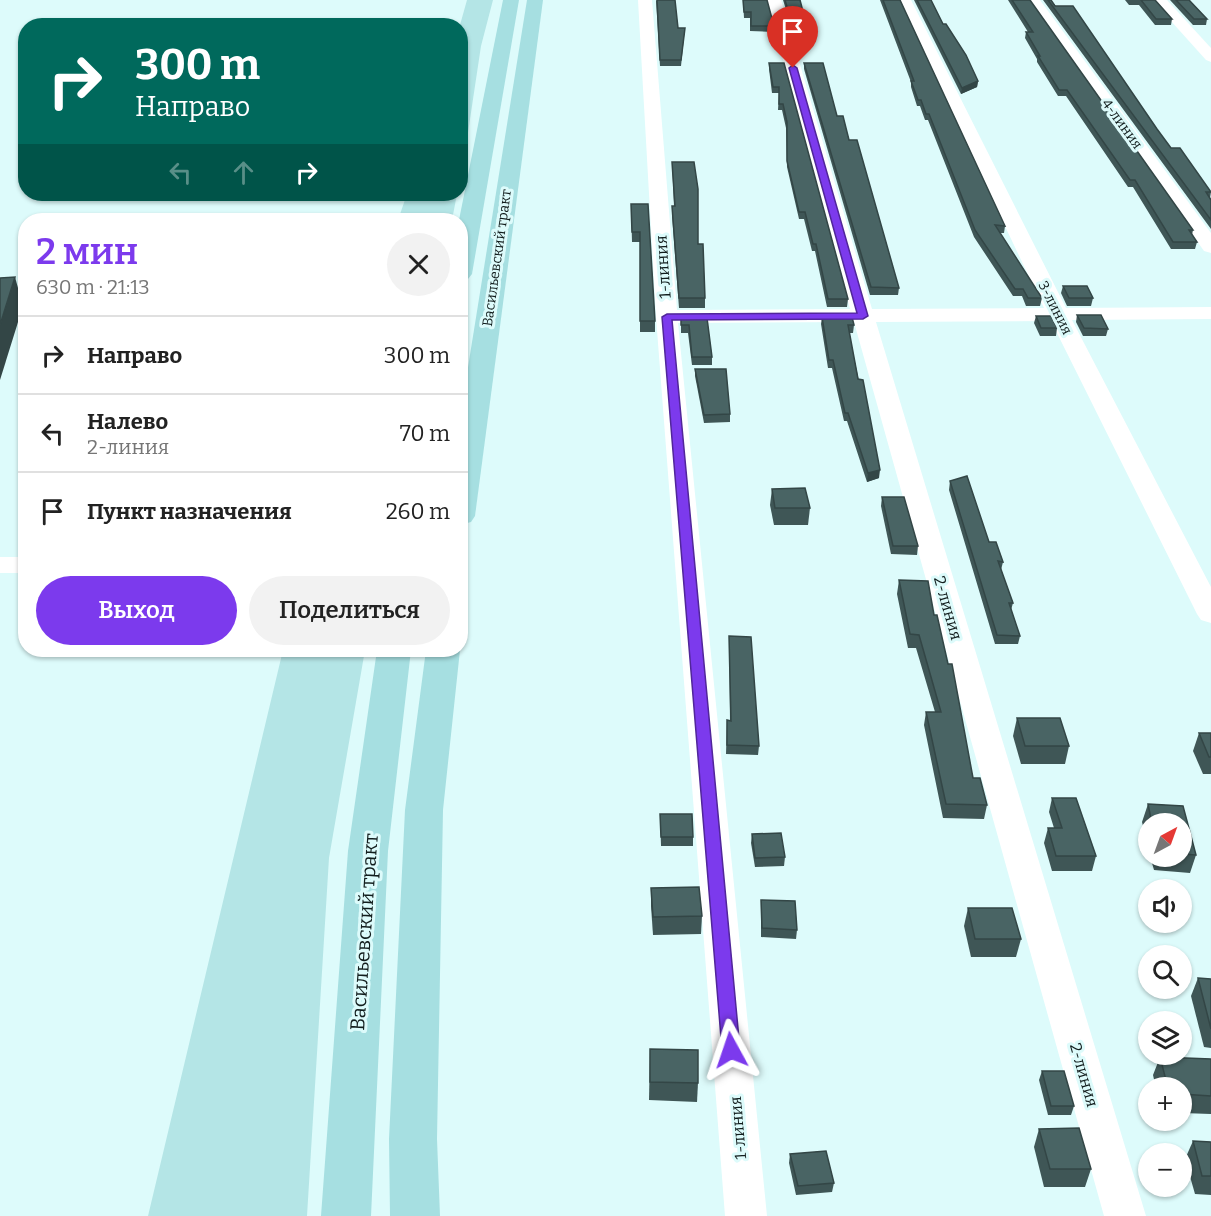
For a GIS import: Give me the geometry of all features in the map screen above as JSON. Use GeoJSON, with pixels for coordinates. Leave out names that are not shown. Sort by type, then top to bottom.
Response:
{"type":"FeatureCollection","features":[{"type":"Feature","properties":{"kind":"main road","name":"Васильевский тракт"},"geometry":{"type":"LineString","coordinates":[[468,232],[512,0]]}},
{"type":"Feature","properties":{"kind":"main road","name":"Васильевский тракт"},"geometry":{"type":"LineString","coordinates":[[468,461],[535,0]]}},
{"type":"Feature","properties":{"kind":"main road","name":"Васильевский тракт"},"geometry":{"type":"LineString","coordinates":[[346,1216],[368,851],[393,657]]}},
{"type":"Feature","properties":{"kind":"main road"},"geometry":{"type":"LineString","coordinates":[[415,1216],[413,1139],[424,810],[442,657]]}},
{"type":"Feature","properties":{"kind":"street","name":"1-линия"},"geometry":{"type":"LineString","coordinates":[[645,0],[667,317],[746,1216]]}},
{"type":"Feature","properties":{"kind":"street","name":"2-линия"},"geometry":{"type":"LineString","coordinates":[[774,0],[863,316],[1125,1216]]}},
{"type":"Feature","properties":{"kind":"street","name":"3-линия"},"geometry":{"type":"LineString","coordinates":[[904,0],[1058,314],[1211,614]]}},
{"type":"Feature","properties":{"kind":"street","name":"4-линия"},"geometry":{"type":"LineString","coordinates":[[1033,0],[1211,247]]}},
{"type":"Feature","properties":{"kind":"street"},"geometry":{"type":"LineString","coordinates":[[1159,0],[1211,57]]}},
{"type":"Feature","properties":{"kind":"street"},"geometry":{"type":"LineString","coordinates":[[667,317],[1211,313]]}},
{"type":"Feature","properties":{"kind":"street"},"geometry":{"type":"LineString","coordinates":[[0,565],[18,564]]}},
{"type":"Feature","properties":{"kind":"shaded area"},"geometry":{"type":"Polygon","coordinates":[[[467,0],[493,0],[481,46],[468,132],[468,18],[462,18],[467,0]]]}},
{"type":"Feature","properties":{"kind":"shaded area"},"geometry":{"type":"Polygon","coordinates":[[[405,201],[456,201],[453,213],[400,213],[405,201]]]}},
{"type":"Feature","properties":{"kind":"shaded area"},"geometry":{"type":"Polygon","coordinates":[[[281,657],[364,657],[329,858],[307,1216],[148,1216],[281,657]]]}},
{"type":"Feature","properties":{"kind":"building"},"geometry":{"type":"Polygon","coordinates":[[[657,0],[675,0],[678,28],[685,28],[681,60],[660,60],[657,0]]]}},
{"type":"Feature","properties":{"kind":"building"},"geometry":{"type":"Polygon","coordinates":[[[743,0],[767,0],[774,26],[751,26],[751,12],[744,12],[743,0]]]}},
{"type":"Feature","properties":{"kind":"building"},"geometry":{"type":"Polygon","coordinates":[[[785,0],[800,0],[807,27],[793,27],[785,0]]]}},
{"type":"Feature","properties":{"kind":"building"},"geometry":{"type":"Polygon","coordinates":[[[883,0],[900,0],[1005,226],[995,225],[1042,298],[1028,298],[1023,289],[1015,289],[975,230],[929,114],[926,114],[921,100],[918,100],[911,81],[914,81],[883,0]]]}},
{"type":"Feature","properties":{"kind":"building"},"geometry":{"type":"Polygon","coordinates":[[[917,0],[931,0],[943,24],[946,24],[966,55],[978,81],[962,88],[917,0]]]}},
{"type":"Feature","properties":{"kind":"building"},"geometry":{"type":"Polygon","coordinates":[[[1012,0],[1030,0],[1193,230],[1189,230],[1197,242],[1173,242],[1135,180],[1130,180],[1067,90],[1059,90],[1026,32],[1033,32],[1012,0]]]}},
{"type":"Feature","properties":{"kind":"building"},"geometry":{"type":"Polygon","coordinates":[[[1048,0],[1051,0],[1055,6],[1073,6],[1171,148],[1180,148],[1211,192],[1206,192],[1211,200],[1211,220],[1048,0]]]}},
{"type":"Feature","properties":{"kind":"building"},"geometry":{"type":"Polygon","coordinates":[[[1141,0],[1155,0],[1172,19],[1156,19],[1141,0]]]}},
{"type":"Feature","properties":{"kind":"building"},"geometry":{"type":"Polygon","coordinates":[[[1176,0],[1189,0],[1207,19],[1194,19],[1176,0]]]}},
{"type":"Feature","properties":{"kind":"building"},"geometry":{"type":"Polygon","coordinates":[[[769,63],[784,63],[848,299],[828,299],[816,244],[813,244],[805,212],[799,212],[787,161],[787,122],[783,104],[779,104],[779,87],[773,87],[769,63]]]}},
{"type":"Feature","properties":{"kind":"building"},"geometry":{"type":"Polygon","coordinates":[[[804,63],[823,63],[837,116],[843,116],[849,140],[857,140],[899,288],[871,287],[804,63]]]}},
{"type":"Feature","properties":{"kind":"building"},"geometry":{"type":"Polygon","coordinates":[[[672,162],[694,162],[698,189],[698,244],[703,244],[705,298],[679,298],[672,206],[675,206],[672,162]]]}},
{"type":"Feature","properties":{"kind":"building"},"geometry":{"type":"Polygon","coordinates":[[[631,204],[648,204],[655,321],[640,321],[640,232],[632,232],[631,204]]]}},
{"type":"Feature","properties":{"kind":"building"},"geometry":{"type":"Polygon","coordinates":[[[15,277],[0,325],[0,278],[15,277]]]}},
{"type":"Feature","properties":{"kind":"building"},"geometry":{"type":"Polygon","coordinates":[[[1063,286],[1087,286],[1093,298],[1069,298],[1063,286]]]}},
{"type":"Feature","properties":{"kind":"building"},"geometry":{"type":"Polygon","coordinates":[[[1077,315],[1101,315],[1108,329],[1084,328],[1077,315]]]}},
{"type":"Feature","properties":{"kind":"building"},"geometry":{"type":"Polygon","coordinates":[[[1036,316],[1051,316],[1057,328],[1041,328],[1036,316]]]}},
{"type":"Feature","properties":{"kind":"building"},"geometry":{"type":"Polygon","coordinates":[[[822,317],[852,317],[854,325],[848,325],[858,379],[863,380],[880,470],[868,473],[848,413],[845,413],[833,360],[829,360],[822,317]]]}},
{"type":"Feature","properties":{"kind":"building"},"geometry":{"type":"Polygon","coordinates":[[[681,318],[707,318],[712,357],[692,357],[689,325],[681,325],[681,318]]]}},
{"type":"Feature","properties":{"kind":"building"},"geometry":{"type":"Polygon","coordinates":[[[695,369],[726,369],[730,414],[704,415],[695,369]]]}},
{"type":"Feature","properties":{"kind":"building"},"geometry":{"type":"Polygon","coordinates":[[[967,476],[989,542],[996,542],[1003,562],[998,561],[1013,603],[1009,603],[1020,636],[997,635],[950,481],[967,476]]]}},
{"type":"Feature","properties":{"kind":"building"},"geometry":{"type":"Polygon","coordinates":[[[805,488],[810,508],[775,508],[772,489],[805,488]]]}},
{"type":"Feature","properties":{"kind":"building"},"geometry":{"type":"Polygon","coordinates":[[[882,497],[904,497],[918,546],[893,546],[882,497]]]}},
{"type":"Feature","properties":{"kind":"building"},"geometry":{"type":"Polygon","coordinates":[[[899,580],[928,581],[934,615],[937,615],[948,664],[952,664],[973,778],[980,778],[987,805],[946,804],[926,712],[941,712],[919,635],[910,634],[899,580]]]}},
{"type":"Feature","properties":{"kind":"building"},"geometry":{"type":"Polygon","coordinates":[[[729,636],[751,637],[759,746],[727,745],[727,720],[731,721],[729,636]]]}},
{"type":"Feature","properties":{"kind":"building"},"geometry":{"type":"Polygon","coordinates":[[[1017,718],[1060,718],[1069,746],[1025,746],[1017,718]]]}},
{"type":"Feature","properties":{"kind":"building"},"geometry":{"type":"Polygon","coordinates":[[[1199,733],[1211,733],[1211,757],[1209,757],[1199,733]]]}},
{"type":"Feature","properties":{"kind":"building"},"geometry":{"type":"Polygon","coordinates":[[[1052,798],[1076,798],[1096,856],[1056,856],[1048,828],[1062,828],[1052,798]]]}},
{"type":"Feature","properties":{"kind":"building"},"geometry":{"type":"Polygon","coordinates":[[[1148,804],[1183,806],[1185,813],[1150,813],[1148,804]]]}},
{"type":"Feature","properties":{"kind":"building"},"geometry":{"type":"Polygon","coordinates":[[[660,814],[692,814],[693,837],[661,837],[660,814]]]}},
{"type":"Feature","properties":{"kind":"building"},"geometry":{"type":"Polygon","coordinates":[[[781,833],[785,857],[755,858],[752,834],[781,833]]]}},
{"type":"Feature","properties":{"kind":"building"},"geometry":{"type":"Polygon","coordinates":[[[1192,840],[1196,855],[1192,855],[1192,840]]]}},
{"type":"Feature","properties":{"kind":"building"},"geometry":{"type":"Polygon","coordinates":[[[699,887],[702,916],[653,917],[651,888],[699,887]]]}},
{"type":"Feature","properties":{"kind":"building"},"geometry":{"type":"Polygon","coordinates":[[[761,900],[795,901],[797,930],[762,928],[761,900]]]}},
{"type":"Feature","properties":{"kind":"building"},"geometry":{"type":"Polygon","coordinates":[[[968,908],[1012,908],[1021,939],[975,939],[968,908]]]}},
{"type":"Feature","properties":{"kind":"building"},"geometry":{"type":"Polygon","coordinates":[[[1198,978],[1211,979],[1211,1029],[1198,978]]]}},
{"type":"Feature","properties":{"kind":"building"},"geometry":{"type":"Polygon","coordinates":[[[650,1049],[698,1050],[698,1083],[650,1082],[650,1049]]]}},
{"type":"Feature","properties":{"kind":"building"},"geometry":{"type":"Polygon","coordinates":[[[1192,1058],[1211,1059],[1211,1096],[1192,1095],[1192,1077],[1165,1077],[1162,1065],[1192,1065],[1192,1058]]]}},
{"type":"Feature","properties":{"kind":"building"},"geometry":{"type":"Polygon","coordinates":[[[1042,1071],[1064,1071],[1074,1106],[1051,1106],[1042,1071]]]}},
{"type":"Feature","properties":{"kind":"building"},"geometry":{"type":"Polygon","coordinates":[[[1079,1128],[1091,1169],[1050,1169],[1039,1129],[1079,1128]]]}},
{"type":"Feature","properties":{"kind":"building"},"geometry":{"type":"Polygon","coordinates":[[[1193,1141],[1211,1142],[1211,1176],[1202,1176],[1193,1141]]]}},
{"type":"Feature","properties":{"kind":"building"},"geometry":{"type":"Polygon","coordinates":[[[826,1151],[834,1183],[798,1186],[790,1154],[826,1151]]]}},
{"type":"Feature","properties":{"kind":"route"},"geometry":{"type":"LineString","coordinates":[[731,1050],[667,317],[863,316],[793,68]]}}]}
